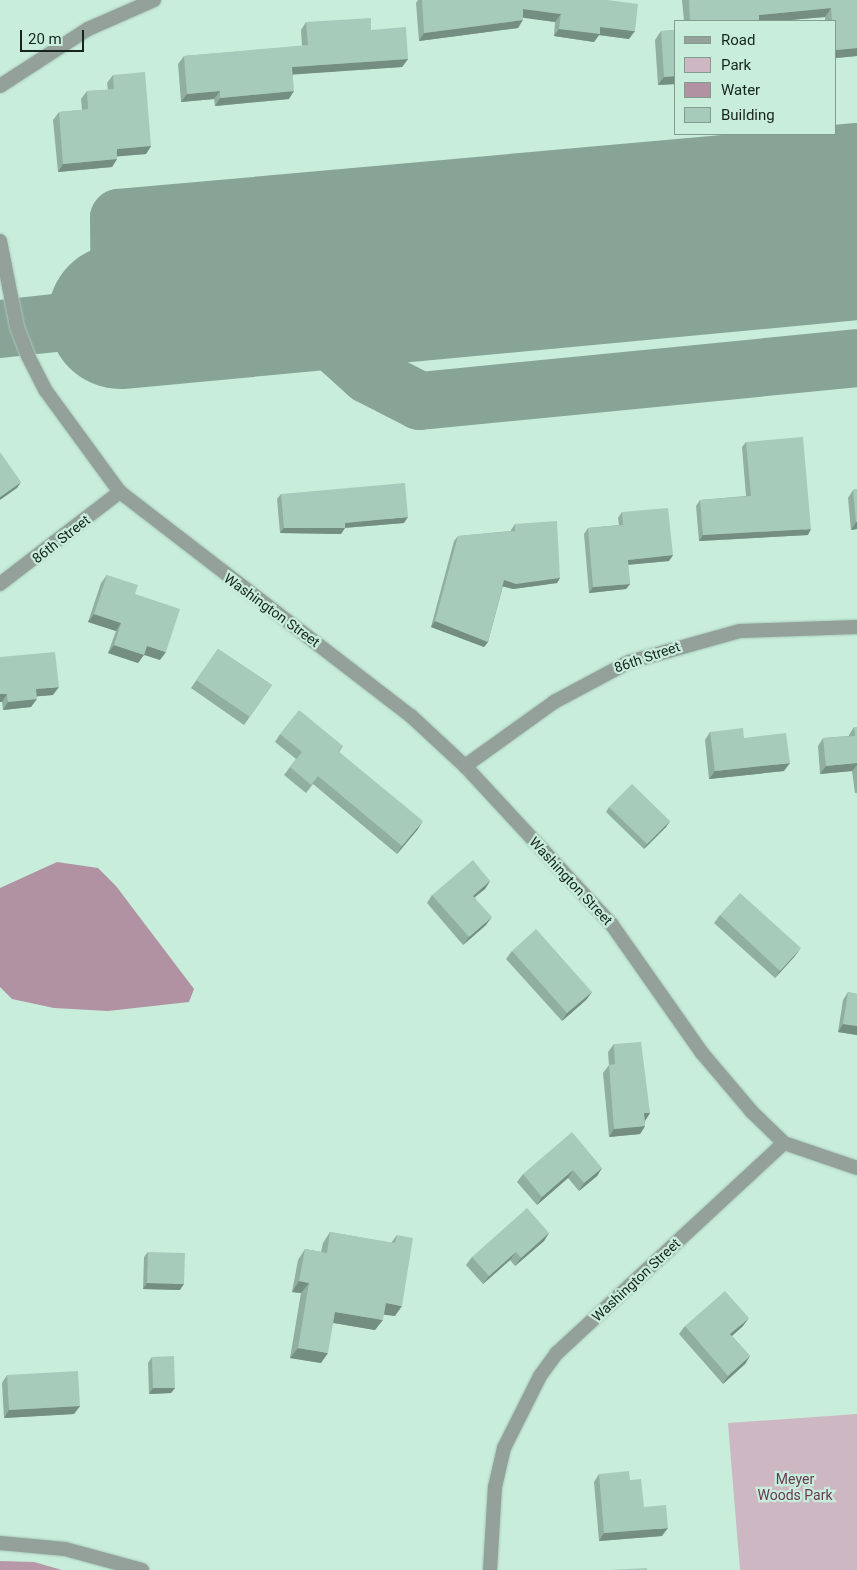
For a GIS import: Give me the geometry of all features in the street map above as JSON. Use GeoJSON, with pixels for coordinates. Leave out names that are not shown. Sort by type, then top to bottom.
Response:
{"type":"FeatureCollection","features":[{"type":"Feature","properties":{"kind":"street"},"geometry":{"type":"LineString","coordinates":[[0,86],[88,29],[154,0]]}},
{"type":"Feature","properties":{"kind":"street","name":"Washington Street"},"geometry":{"type":"LineString","coordinates":[[0,241],[17,327],[28,356],[46,391],[120,492],[374,686],[465,766],[612,925],[715,1069],[784,1143],[557,1353],[540,1376],[504,1448],[495,1487],[490,1570]]}},
{"type":"Feature","properties":{"kind":"street","name":"86th Street"},"geometry":{"type":"LineString","coordinates":[[0,584],[120,492]]}},
{"type":"Feature","properties":{"kind":"street","name":"86th Street"},"geometry":{"type":"LineString","coordinates":[[465,766],[567,693],[629,662],[740,631],[857,627]]}},
{"type":"Feature","properties":{"kind":"street"},"geometry":{"type":"LineString","coordinates":[[784,1143],[857,1168]]}},
{"type":"Feature","properties":{"kind":"street"},"geometry":{"type":"LineString","coordinates":[[0,1543],[66,1549],[142,1570]]}},
{"type":"Feature","properties":{"kind":"green space","name":"Meyer Woods Park"},"geometry":{"type":"Polygon","coordinates":[[[857,1414],[857,1570],[740,1570],[728,1423],[857,1414]]]}},
{"type":"Feature","properties":{"kind":"shaded area"},"geometry":{"type":"Polygon","coordinates":[[[0,1561],[34,1562],[62,1570],[0,1570],[0,1561]]]}},
{"type":"Feature","properties":{"kind":"water"},"geometry":{"type":"Polygon","coordinates":[[[57,862],[98,868],[116,886],[194,989],[189,1002],[108,1011],[54,1008],[12,999],[0,987],[0,888],[57,862]]]}},
{"type":"Feature","properties":{"kind":"building"},"geometry":{"type":"Polygon","coordinates":[[[422,0],[607,0],[638,4],[635,31],[600,27],[600,34],[559,29],[561,14],[523,9],[523,20],[424,33],[422,0]]]}},
{"type":"Feature","properties":{"kind":"building"},"geometry":{"type":"Polygon","coordinates":[[[689,0],[857,0],[857,48],[837,50],[837,20],[832,20],[831,8],[759,15],[759,20],[690,20],[689,0]]]}},
{"type":"Feature","properties":{"kind":"building"},"geometry":{"type":"Polygon","coordinates":[[[371,18],[371,30],[406,27],[408,59],[292,67],[294,91],[220,98],[220,91],[187,94],[184,56],[308,45],[306,22],[371,18]]]}},
{"type":"Feature","properties":{"kind":"building"},"geometry":{"type":"Polygon","coordinates":[[[674,30],[674,76],[664,77],[661,31],[674,30]]]}},
{"type":"Feature","properties":{"kind":"building"},"geometry":{"type":"Polygon","coordinates":[[[145,72],[151,146],[117,149],[117,159],[63,164],[59,112],[88,109],[87,91],[114,89],[113,75],[145,72]]]}},
{"type":"Feature","properties":{"kind":"building"},"geometry":{"type":"Polygon","coordinates":[[[803,437],[811,529],[703,535],[700,500],[751,496],[746,442],[803,437]]]}},
{"type":"Feature","properties":{"kind":"building"},"geometry":{"type":"Polygon","coordinates":[[[0,452],[21,482],[0,497],[0,452]]]}},
{"type":"Feature","properties":{"kind":"building"},"geometry":{"type":"Polygon","coordinates":[[[405,483],[408,517],[345,523],[345,528],[284,528],[281,494],[405,483]]]}},
{"type":"Feature","properties":{"kind":"building"},"geometry":{"type":"Polygon","coordinates":[[[857,489],[857,522],[856,522],[853,490],[857,489]]]}},
{"type":"Feature","properties":{"kind":"building"},"geometry":{"type":"Polygon","coordinates":[[[668,508],[673,555],[628,560],[630,584],[593,587],[588,528],[623,525],[622,512],[668,508]]]}},
{"type":"Feature","properties":{"kind":"building"},"geometry":{"type":"Polygon","coordinates":[[[557,521],[560,578],[516,584],[504,580],[488,642],[435,621],[458,536],[515,531],[515,524],[557,521]]]}},
{"type":"Feature","properties":{"kind":"building"},"geometry":{"type":"Polygon","coordinates":[[[107,575],[138,585],[135,594],[180,609],[166,652],[147,646],[144,655],[114,645],[121,623],[94,614],[107,575]]]}},
{"type":"Feature","properties":{"kind":"building"},"geometry":{"type":"Polygon","coordinates":[[[218,649],[272,685],[250,717],[196,680],[218,649]]]}},
{"type":"Feature","properties":{"kind":"building"},"geometry":{"type":"Polygon","coordinates":[[[55,652],[59,687],[36,689],[37,699],[8,702],[7,694],[0,694],[0,657],[55,652]]]}},
{"type":"Feature","properties":{"kind":"building"},"geometry":{"type":"Polygon","coordinates":[[[299,710],[343,746],[338,751],[423,821],[402,846],[318,776],[311,785],[290,767],[302,752],[280,734],[299,710]]]}},
{"type":"Feature","properties":{"kind":"building"},"geometry":{"type":"Polygon","coordinates":[[[854,727],[857,727],[857,763],[826,766],[823,738],[855,736],[854,727]]]}},
{"type":"Feature","properties":{"kind":"building"},"geometry":{"type":"Polygon","coordinates":[[[743,728],[744,738],[786,733],[790,763],[715,771],[710,732],[743,728]]]}},
{"type":"Feature","properties":{"kind":"building"},"geometry":{"type":"Polygon","coordinates":[[[632,784],[670,821],[647,844],[609,807],[632,784]]]}},
{"type":"Feature","properties":{"kind":"building"},"geometry":{"type":"Polygon","coordinates":[[[473,860],[490,881],[473,896],[492,917],[469,937],[432,895],[473,860]]]}},
{"type":"Feature","properties":{"kind":"building"},"geometry":{"type":"Polygon","coordinates":[[[740,893],[801,948],[780,971],[720,915],[740,893]]]}},
{"type":"Feature","properties":{"kind":"building"},"geometry":{"type":"Polygon","coordinates":[[[536,929],[592,992],[567,1013],[512,951],[536,929]]]}},
{"type":"Feature","properties":{"kind":"building"},"geometry":{"type":"Polygon","coordinates":[[[848,992],[857,994],[857,1026],[843,1024],[848,992]]]}},
{"type":"Feature","properties":{"kind":"building"},"geometry":{"type":"Polygon","coordinates":[[[641,1042],[650,1113],[644,1113],[645,1126],[614,1129],[609,1065],[615,1064],[614,1044],[641,1042]]]}},
{"type":"Feature","properties":{"kind":"building"},"geometry":{"type":"Polygon","coordinates":[[[572,1132],[602,1168],[584,1183],[573,1170],[542,1197],[523,1174],[572,1132]]]}},
{"type":"Feature","properties":{"kind":"building"},"geometry":{"type":"Polygon","coordinates":[[[527,1208],[549,1233],[521,1258],[516,1252],[489,1276],[472,1257],[527,1208]]]}},
{"type":"Feature","properties":{"kind":"building"},"geometry":{"type":"Polygon","coordinates":[[[330,1232],[395,1243],[397,1235],[413,1238],[402,1306],[386,1303],[383,1320],[335,1312],[328,1353],[298,1348],[309,1283],[299,1281],[305,1249],[327,1253],[330,1232]]]}},
{"type":"Feature","properties":{"kind":"building"},"geometry":{"type":"Polygon","coordinates":[[[148,1252],[185,1253],[184,1284],[147,1283],[148,1252]]]}},
{"type":"Feature","properties":{"kind":"building"},"geometry":{"type":"Polygon","coordinates":[[[725,1291],[749,1318],[730,1334],[750,1356],[728,1376],[685,1326],[725,1291]]]}},
{"type":"Feature","properties":{"kind":"building"},"geometry":{"type":"Polygon","coordinates":[[[174,1356],[175,1388],[153,1388],[152,1357],[174,1356]]]}},
{"type":"Feature","properties":{"kind":"building"},"geometry":{"type":"Polygon","coordinates":[[[78,1371],[80,1406],[9,1410],[7,1375],[78,1371]]]}},
{"type":"Feature","properties":{"kind":"building"},"geometry":{"type":"Polygon","coordinates":[[[629,1471],[630,1480],[641,1479],[644,1507],[666,1505],[668,1528],[604,1533],[599,1474],[629,1471]]]}},
{"type":"Feature","properties":{"kind":"building"},"geometry":{"type":"Polygon","coordinates":[[[647,1568],[647,1570],[609,1570],[647,1568]]]}},
{"type":"Feature","properties":{"kind":"taxiway"},"geometry":{"type":"LineString","coordinates":[[0,329],[120,316],[119,218],[857,152]]}},
{"type":"Feature","properties":{"kind":"taxiway"},"geometry":{"type":"LineString","coordinates":[[287,301],[369,375],[420,401],[857,358]]}},
{"type":"Feature","properties":{"kind":"runway"},"geometry":{"type":"LineString","coordinates":[[120,316],[857,247]]}}]}
